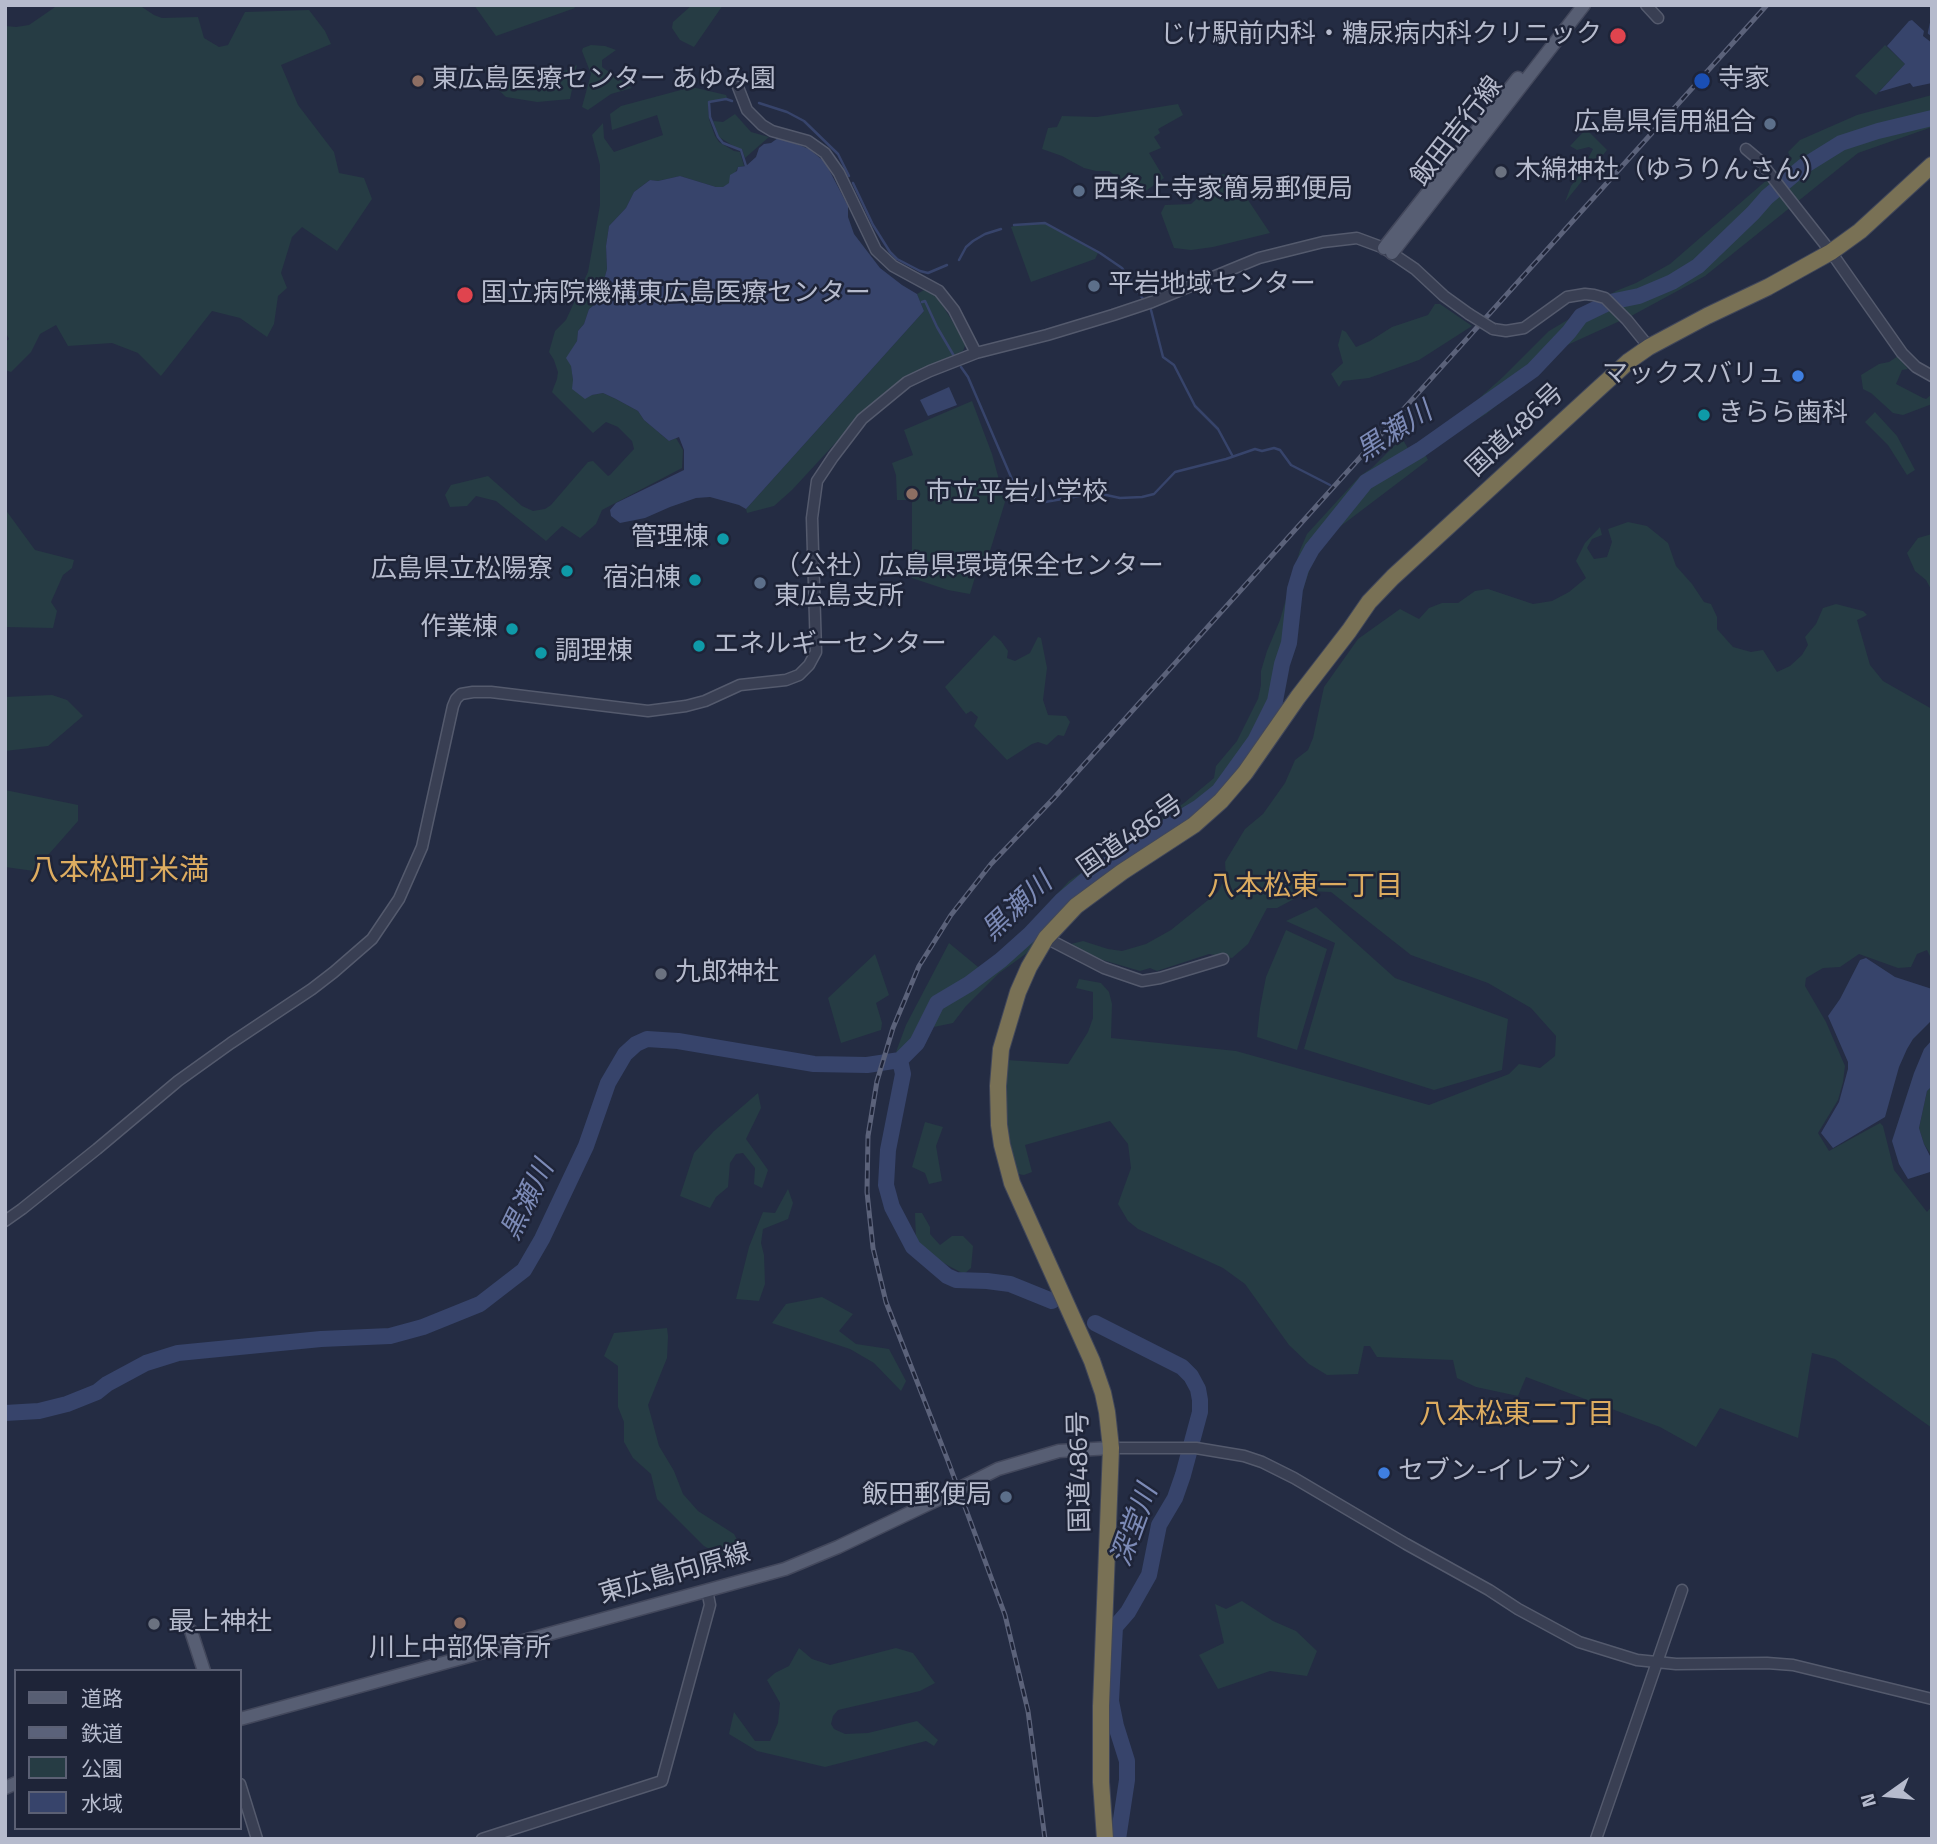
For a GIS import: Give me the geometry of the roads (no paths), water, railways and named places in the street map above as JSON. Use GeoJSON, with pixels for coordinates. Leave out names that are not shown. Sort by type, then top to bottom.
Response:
{"type":"FeatureCollection","features":[{"type":"Feature","properties":{"kind":"highway","name":"国道486号"},"geometry":{"type":"LineString","coordinates":[[1105,1839],[1101,1782],[1101,1706],[1111,1448],[1107,1412],[1098,1376],[1012,1183],[999,1125],[1001,1049],[1018,992],[1029,967],[1046,938],[1076,906],[1194,825],[1221,801],[1245,774],[1298,697],[1377,594],[1629,361],[1649,347],[1768,287],[1830,252],[1860,231],[1932,165]]}},
{"type":"Feature","properties":{"kind":"main road","name":"飯田吉行線"},"geometry":{"type":"LineString","coordinates":[[1388,250],[1574,5]]}},
{"type":"Feature","properties":{"kind":"main road","name":"飯田吉行線"},"geometry":{"type":"LineString","coordinates":[[1388,250],[1584,5]]}},
{"type":"Feature","properties":{"kind":"main road","name":"東広島向原線"},"geometry":{"type":"LineString","coordinates":[[242,1719],[785,1569],[838,1547],[998,1469],[1059,1451],[1111,1448]]}},
{"type":"Feature","properties":{"kind":"main road"},"geometry":{"type":"LineString","coordinates":[[191,1631],[203,1669]]}},
{"type":"Feature","properties":{"kind":"street"},"geometry":{"type":"LineString","coordinates":[[1646,5],[1658,18]]}},
{"type":"Feature","properties":{"kind":"street"},"geometry":{"type":"LineString","coordinates":[[738,88],[747,110],[762,125],[772,131],[808,141],[825,153],[839,173],[876,250],[893,266],[939,291],[954,310],[976,353]]}},
{"type":"Feature","properties":{"kind":"street"},"geometry":{"type":"LineString","coordinates":[[1746,149],[1769,172],[1902,353],[1916,368],[1932,376]]}},
{"type":"Feature","properties":{"kind":"street"},"geometry":{"type":"LineString","coordinates":[[5,1221],[178,1081],[312,989],[372,939],[399,899],[422,847],[453,706],[461,694],[491,692],[648,711],[705,701],[740,685],[786,680],[799,675],[816,652],[812,518],[817,481],[862,419],[907,382],[930,370],[976,353],[1047,335],[1152,302],[1259,257],[1323,242],[1357,238],[1388,250],[1415,269],[1444,296],[1493,329],[1506,331],[1524,328],[1567,298],[1586,294],[1605,298],[1649,347]]}},
{"type":"Feature","properties":{"kind":"street"},"geometry":{"type":"LineString","coordinates":[[1046,938],[1104,968],[1142,981],[1223,960]]}},
{"type":"Feature","properties":{"kind":"street"},"geometry":{"type":"LineString","coordinates":[[1111,1448],[1196,1448],[1244,1456],[1278,1469],[1579,1643],[1637,1660],[1793,1665],[1932,1699]]}},
{"type":"Feature","properties":{"kind":"street"},"geometry":{"type":"LineString","coordinates":[[482,1839],[662,1781],[710,1605],[707,1590]]}},
{"type":"Feature","properties":{"kind":"street"},"geometry":{"type":"LineString","coordinates":[[1596,1839],[1682,1590]]}},
{"type":"Feature","properties":{"kind":"street"},"geometry":{"type":"LineString","coordinates":[[242,1790],[257,1839]]}},
{"type":"Feature","properties":{"kind":"water"},"geometry":{"type":"Polygon","coordinates":[[[1912,20],[1924,31],[1923,36],[1932,43],[1932,83],[1913,87],[1910,83],[1879,92],[1905,64],[1887,46],[1912,20]]]}},
{"type":"Feature","properties":{"kind":"water"},"geometry":{"type":"Polygon","coordinates":[[[778,138],[809,149],[825,162],[848,206],[848,217],[854,234],[880,268],[917,294],[924,311],[746,509],[710,497],[696,498],[645,518],[620,523],[611,516],[610,510],[616,503],[684,470],[684,450],[679,437],[669,441],[644,420],[638,411],[616,399],[603,393],[585,399],[572,389],[571,366],[566,358],[577,341],[578,331],[584,324],[589,309],[598,302],[607,269],[609,226],[626,208],[634,192],[650,180],[680,176],[723,187],[729,183],[730,175],[737,171],[738,167],[746,166],[756,157],[759,148],[778,138]]]}},
{"type":"Feature","properties":{"kind":"water"},"geometry":{"type":"Polygon","coordinates":[[[949,387],[957,405],[928,416],[920,400],[949,387]]]}},
{"type":"Feature","properties":{"kind":"water"},"geometry":{"type":"Polygon","coordinates":[[[1866,958],[1895,977],[1932,989],[1932,1020],[1907,1049],[1885,1117],[1833,1148],[1821,1133],[1839,1102],[1848,1062],[1828,1016],[1860,960],[1866,958]]]}},
{"type":"Feature","properties":{"kind":"water"},"geometry":{"type":"Polygon","coordinates":[[[1932,1040],[1932,1086],[1927,1091],[1919,1128],[1931,1158],[1932,1170],[1908,1179],[1899,1164],[1892,1141],[1914,1073],[1924,1049],[1932,1040]]]}},
{"type":"Feature","properties":{"kind":"waterway"},"geometry":{"type":"LineString","coordinates":[[1932,19],[1929,33],[1932,35]]}},
{"type":"Feature","properties":{"kind":"waterway"},"geometry":{"type":"LineString","coordinates":[[732,101],[726,99],[709,102],[710,117],[723,143],[741,150],[746,166]]}},
{"type":"Feature","properties":{"kind":"waterway"},"geometry":{"type":"LineString","coordinates":[[759,103],[804,121],[838,154],[849,176]]}},
{"type":"Feature","properties":{"kind":"waterway","name":"黒瀬川"},"geometry":{"type":"LineString","coordinates":[[5,1413],[39,1411],[67,1404],[97,1392],[146,1363],[178,1353],[321,1339],[390,1336],[423,1327],[480,1304],[524,1270],[542,1239],[586,1146],[608,1083],[625,1054],[647,1039],[678,1041],[814,1064],[867,1065],[900,1060],[917,1043],[937,1003],[1001,960],[1062,900],[1095,872],[1136,850],[1219,791],[1255,741],[1275,701],[1289,643],[1295,589],[1301,569],[1312,549],[1366,482],[1420,450],[1533,370],[1581,316],[1610,302],[1639,296],[1672,282],[1698,266],[1767,197],[1804,166],[1841,143],[1932,118]]}},
{"type":"Feature","properties":{"kind":"waterway"},"geometry":{"type":"LineString","coordinates":[[853,183],[873,225],[897,259],[928,273],[947,265]]}},
{"type":"Feature","properties":{"kind":"waterway"},"geometry":{"type":"LineString","coordinates":[[1014,225],[1045,223],[1100,253],[1122,268],[1143,299]]}},
{"type":"Feature","properties":{"kind":"waterway"},"geometry":{"type":"LineString","coordinates":[[959,260],[973,241],[1001,229]]}},
{"type":"Feature","properties":{"kind":"waterway"},"geometry":{"type":"LineString","coordinates":[[922,302],[925,301],[954,356]]}},
{"type":"Feature","properties":{"kind":"waterway"},"geometry":{"type":"LineString","coordinates":[[1151,310],[1163,357],[1174,365],[1195,406],[1218,429],[1232,455]]}},
{"type":"Feature","properties":{"kind":"waterway"},"geometry":{"type":"LineString","coordinates":[[961,367],[968,377],[1014,484],[1038,500],[1045,502],[1097,493],[1120,498],[1142,497],[1154,494],[1175,472],[1255,449],[1262,451],[1274,448],[1280,450],[1291,465],[1330,485]]}},
{"type":"Feature","properties":{"kind":"waterway","name":"黒瀬川"},"geometry":{"type":"LineString","coordinates":[[1343,500],[1347,504]]}},
{"type":"Feature","properties":{"kind":"waterway","name":"深堂川"},"geometry":{"type":"LineString","coordinates":[[900,1060],[903,1074],[888,1150],[886,1185],[892,1207],[913,1247],[947,1276],[956,1280],[1010,1284],[1052,1301]]}},
{"type":"Feature","properties":{"kind":"waterway","name":"深堂川"},"geometry":{"type":"LineString","coordinates":[[1095,1323],[1182,1367],[1191,1376],[1200,1400],[1200,1412],[1183,1475],[1175,1498],[1159,1525],[1149,1575],[1128,1612],[1115,1627],[1111,1701],[1127,1761],[1127,1780],[1118,1839]]}},
{"type":"Feature","properties":{"kind":"railway"},"geometry":{"type":"LineString","coordinates":[[1045,1839],[1028,1711],[1005,1615],[886,1302],[873,1248],[867,1192],[868,1136],[877,1081],[893,1028],[919,966],[951,915],[991,864],[1053,799],[1767,5]]}},
{"type":"Feature","properties":{"kind":"place","name":"じけ駅前内科・糖尿病内科クリニック"},"geometry":{"type":"Point","coordinates":[1618,36]}},
{"type":"Feature","properties":{"kind":"place","name":"東広島医療センター あゆみ園"},"geometry":{"type":"Point","coordinates":[418,81]}},
{"type":"Feature","properties":{"kind":"place","name":"寺家"},"geometry":{"type":"Point","coordinates":[1702,81]}},
{"type":"Feature","properties":{"kind":"place","name":"広島県信用組合"},"geometry":{"type":"Point","coordinates":[1770,124]}},
{"type":"Feature","properties":{"kind":"place","name":"木綿神社（ゆうりんさん）"},"geometry":{"type":"Point","coordinates":[1501,172]}},
{"type":"Feature","properties":{"kind":"place","name":"西条上寺家簡易郵便局"},"geometry":{"type":"Point","coordinates":[1079,191]}},
{"type":"Feature","properties":{"kind":"place","name":"平岩地域センター"},"geometry":{"type":"Point","coordinates":[1094,286]}},
{"type":"Feature","properties":{"kind":"place","name":"国立病院機構東広島医療センター"},"geometry":{"type":"Point","coordinates":[465,295]}},
{"type":"Feature","properties":{"kind":"place","name":"マックスバリュ"},"geometry":{"type":"Point","coordinates":[1798,376]}},
{"type":"Feature","properties":{"kind":"place","name":"きらら歯科"},"geometry":{"type":"Point","coordinates":[1704,415]}},
{"type":"Feature","properties":{"kind":"place","name":"市立平岩小学校"},"geometry":{"type":"Point","coordinates":[912,494]}},
{"type":"Feature","properties":{"kind":"place","name":"管理棟"},"geometry":{"type":"Point","coordinates":[723,539]}},
{"type":"Feature","properties":{"kind":"place","name":"広島県立松陽寮"},"geometry":{"type":"Point","coordinates":[567,571]}},
{"type":"Feature","properties":{"kind":"place","name":"宿泊棟"},"geometry":{"type":"Point","coordinates":[695,580]}},
{"type":"Feature","properties":{"kind":"place","name":"（公社）広島県環境保全センター 東広島支所"},"geometry":{"type":"Point","coordinates":[760,583]}},
{"type":"Feature","properties":{"kind":"place","name":"作業棟"},"geometry":{"type":"Point","coordinates":[512,629]}},
{"type":"Feature","properties":{"kind":"place","name":"エネルギーセンター"},"geometry":{"type":"Point","coordinates":[699,646]}},
{"type":"Feature","properties":{"kind":"place","name":"調理棟"},"geometry":{"type":"Point","coordinates":[541,653]}},
{"type":"Feature","properties":{"kind":"place","name":"九郎神社"},"geometry":{"type":"Point","coordinates":[661,974]}},
{"type":"Feature","properties":{"kind":"place","name":"セブン-イレブン"},"geometry":{"type":"Point","coordinates":[1384,1473]}},
{"type":"Feature","properties":{"kind":"place","name":"飯田郵便局"},"geometry":{"type":"Point","coordinates":[1006,1497]}},
{"type":"Feature","properties":{"kind":"place","name":"川上中部保育所"},"geometry":{"type":"Point","coordinates":[460,1623]}},
{"type":"Feature","properties":{"kind":"place","name":"最上神社"},"geometry":{"type":"Point","coordinates":[154,1624]}},
{"type":"Feature","properties":{"kind":"district","name":"八本松町米満"},"geometry":{"type":"Point","coordinates":[119,873]}},
{"type":"Feature","properties":{"kind":"district","name":"八本松東一丁目"},"geometry":{"type":"Point","coordinates":[1305,888]}},
{"type":"Feature","properties":{"kind":"district","name":"八本松東二丁目"},"geometry":{"type":"Point","coordinates":[1517,1416]}}]}
